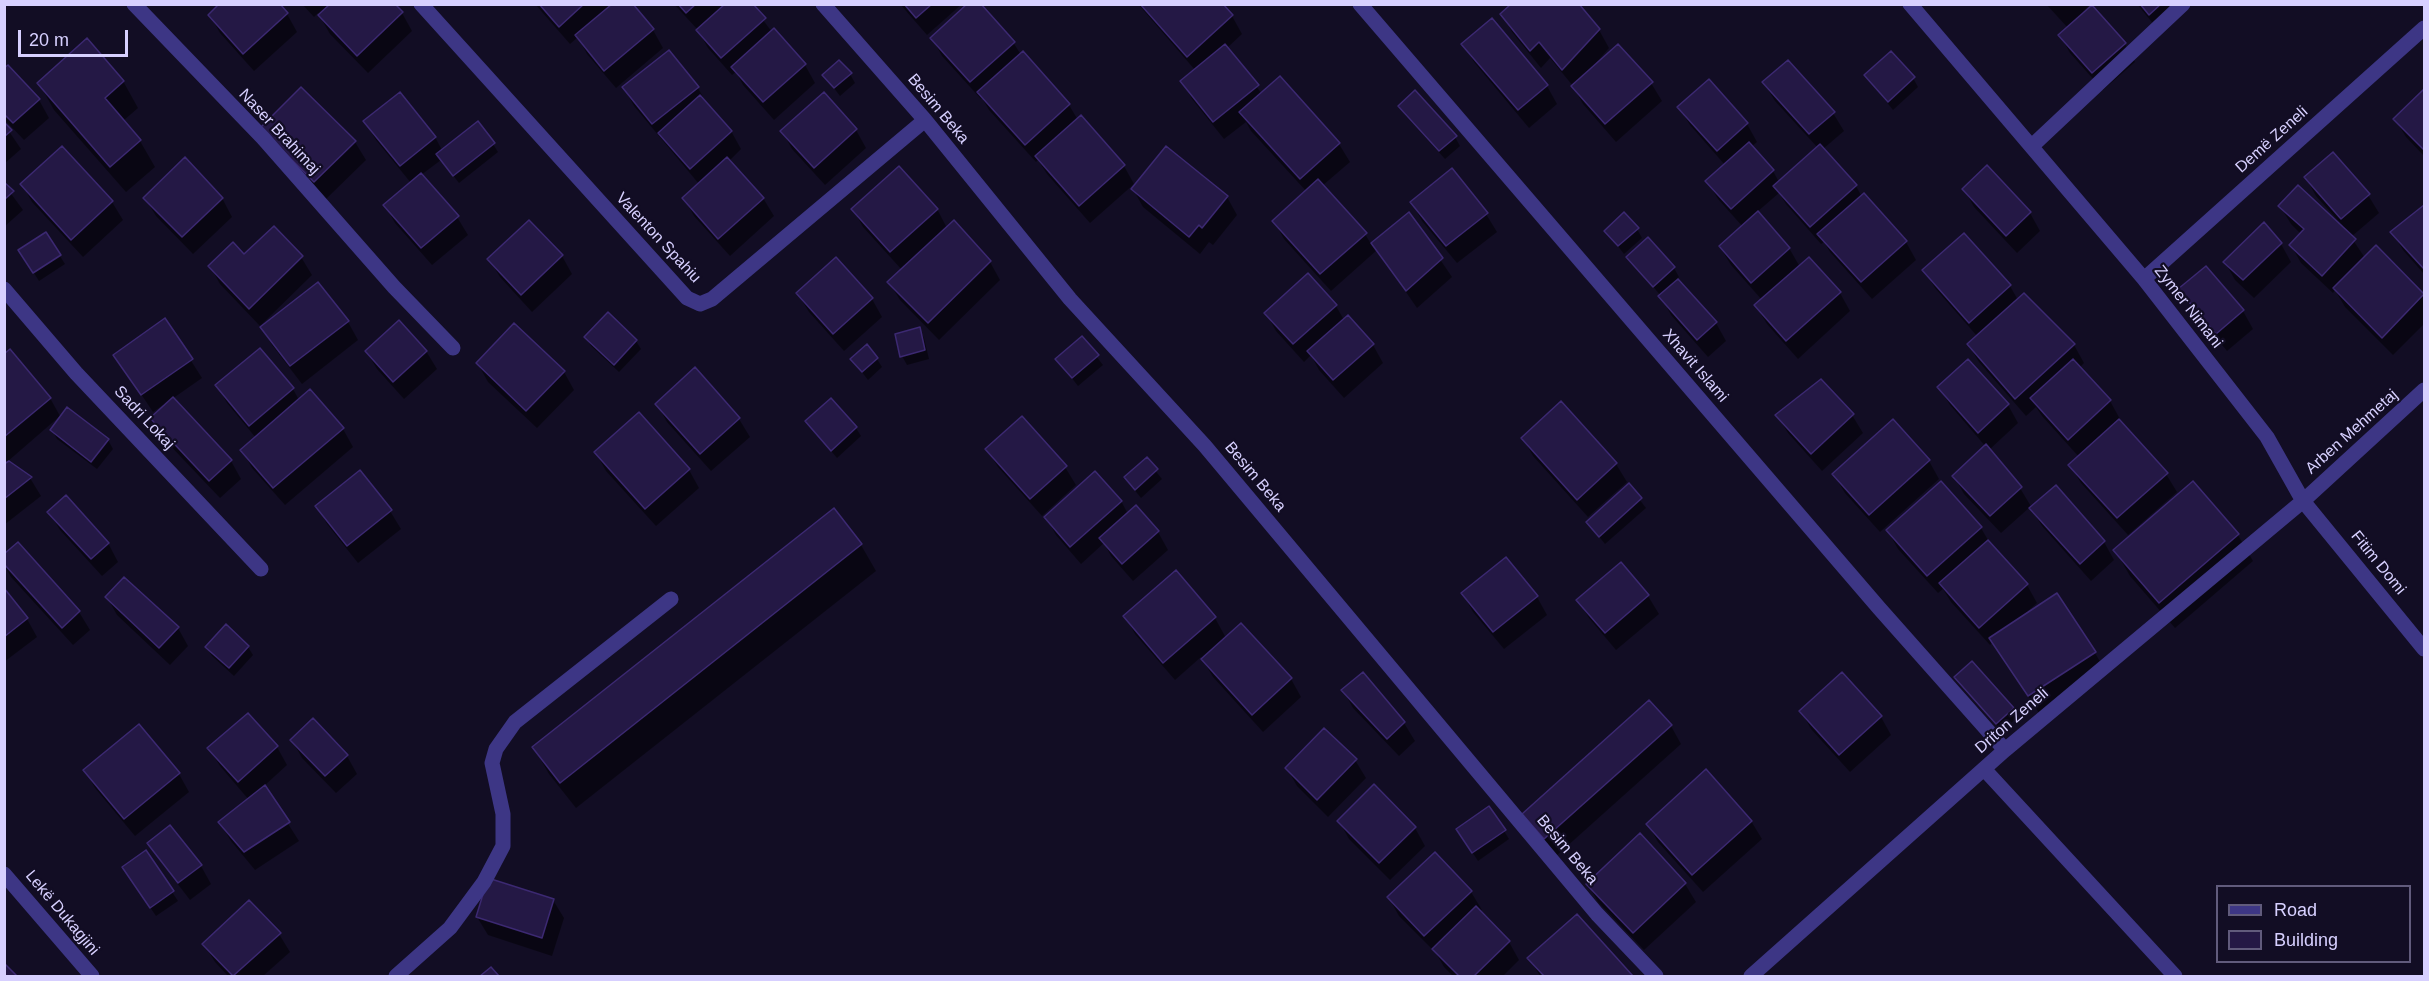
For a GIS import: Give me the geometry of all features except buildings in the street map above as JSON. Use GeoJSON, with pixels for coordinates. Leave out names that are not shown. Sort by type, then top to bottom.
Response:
{"type":"FeatureCollection","features":[{"type":"Feature","properties":{"kind":"street","name":"Naser Brahimaj"},"geometry":{"type":"LineString","coordinates":[[134,4],[263,138],[394,287],[453,348]]}},
{"type":"Feature","properties":{"kind":"street","name":"Valenton Spahiu"},"geometry":{"type":"LineString","coordinates":[[421,4],[687,298],[700,304],[712,299],[925,120]]}},
{"type":"Feature","properties":{"kind":"street","name":"Besim Beka"},"geometry":{"type":"LineString","coordinates":[[822,4],[925,120],[1070,299],[1205,446],[1597,914],[1656,976]]}},
{"type":"Feature","properties":{"kind":"street","name":"Xhavit Islami"},"geometry":{"type":"LineString","coordinates":[[1360,4],[1879,608],[2005,750]]}},
{"type":"Feature","properties":{"kind":"street","name":"Zymer Nimani"},"geometry":{"type":"LineString","coordinates":[[1910,4],[2144,279],[2267,437],[2303,501]]}},
{"type":"Feature","properties":{"kind":"street"},"geometry":{"type":"LineString","coordinates":[[2032,146],[2183,4]]}},
{"type":"Feature","properties":{"kind":"street","name":"Demë Zeneli"},"geometry":{"type":"LineString","coordinates":[[2144,279],[2424,28]]}},
{"type":"Feature","properties":{"kind":"street","name":"Sadri Lokaj"},"geometry":{"type":"LineString","coordinates":[[4,290],[76,373],[261,569]]}},
{"type":"Feature","properties":{"kind":"street","name":"Arben Mehmetaj"},"geometry":{"type":"LineString","coordinates":[[2303,501],[2424,390]]}},
{"type":"Feature","properties":{"kind":"street","name":"Driton Zeneli"},"geometry":{"type":"LineString","coordinates":[[1751,976],[2005,750],[2303,501]]}},
{"type":"Feature","properties":{"kind":"street","name":"Fitim Domi"},"geometry":{"type":"LineString","coordinates":[[2303,501],[2424,649]]}},
{"type":"Feature","properties":{"kind":"street"},"geometry":{"type":"LineString","coordinates":[[396,976],[450,928],[484,882],[503,846],[503,814],[492,763],[496,749],[515,722],[671,599]]}},
{"type":"Feature","properties":{"kind":"street"},"geometry":{"type":"LineString","coordinates":[[1984,769],[2175,976]]}},
{"type":"Feature","properties":{"kind":"street","name":"Lekë Dukagjini"},"geometry":{"type":"LineString","coordinates":[[4,874],[92,976]]}}]}
